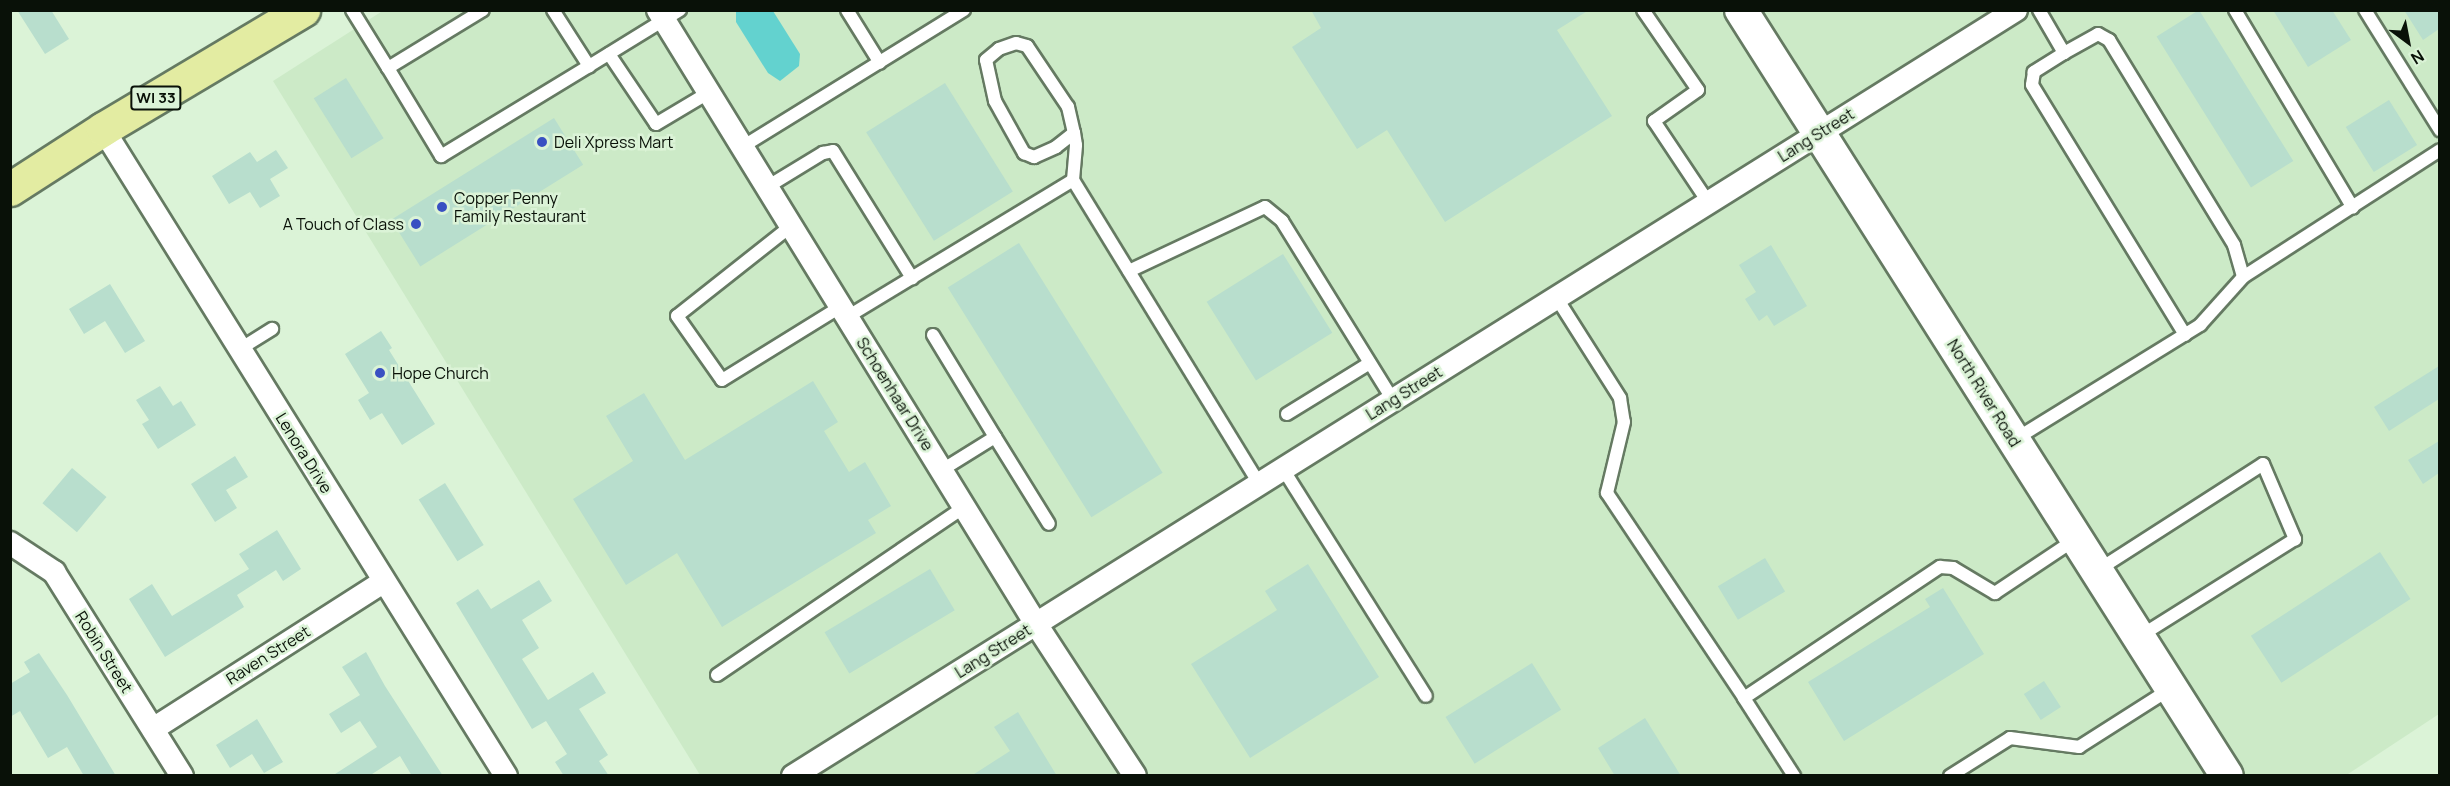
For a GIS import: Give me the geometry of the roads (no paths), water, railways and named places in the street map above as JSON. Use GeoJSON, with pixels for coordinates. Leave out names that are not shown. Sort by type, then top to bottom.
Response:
{"type":"FeatureCollection","features":[{"type":"Feature","properties":{"kind":"main road","name":"WI 33"},"geometry":{"type":"LineString","coordinates":[[10,189],[103,129],[303,10]]}},
{"type":"Feature","properties":{"kind":"street","name":"North River Road"},"geometry":{"type":"LineString","coordinates":[[1741,10],[2227,776]]}},
{"type":"Feature","properties":{"kind":"street","name":"Lang Street"},"geometry":{"type":"LineString","coordinates":[[793,776],[2016,10]]}},
{"type":"Feature","properties":{"kind":"street","name":"Schoenhaar Drive"},"geometry":{"type":"LineString","coordinates":[[667,14],[708,93],[1036,624],[1135,776]]}},
{"type":"Feature","properties":{"kind":"street","name":"Lenora Drive"},"geometry":{"type":"LineString","coordinates":[[103,129],[383,582],[506,776]]}},
{"type":"Feature","properties":{"kind":"street","name":"Robin Street"},"geometry":{"type":"LineString","coordinates":[[10,543],[54,572],[182,776]]}},
{"type":"Feature","properties":{"kind":"street","name":"Raven Street"},"geometry":{"type":"LineString","coordinates":[[153,729],[383,582]]}},
{"type":"Feature","properties":{"kind":"lane"},"geometry":{"type":"LineString","coordinates":[[352,10],[441,156],[609,54],[667,14]]}},
{"type":"Feature","properties":{"kind":"lane"},"geometry":{"type":"LineString","coordinates":[[388,68],[483,10]]}},
{"type":"Feature","properties":{"kind":"lane"},"geometry":{"type":"LineString","coordinates":[[553,10],[589,66]]}},
{"type":"Feature","properties":{"kind":"lane"},"geometry":{"type":"LineString","coordinates":[[848,10],[880,63]]}},
{"type":"Feature","properties":{"kind":"lane"},"geometry":{"type":"LineString","coordinates":[[742,147],[964,10]]}},
{"type":"Feature","properties":{"kind":"lane"},"geometry":{"type":"LineString","coordinates":[[1643,10],[1698,90],[1654,121],[1708,202]]}},
{"type":"Feature","properties":{"kind":"lane"},"geometry":{"type":"LineString","coordinates":[[2039,10],[2064,53]]}},
{"type":"Feature","properties":{"kind":"lane"},"geometry":{"type":"LineString","coordinates":[[2235,10],[2353,208]]}},
{"type":"Feature","properties":{"kind":"lane"},"geometry":{"type":"LineString","coordinates":[[2365,10],[2439,130]]}},
{"type":"Feature","properties":{"kind":"lane"},"geometry":{"type":"LineString","coordinates":[[2185,334],[2032,85],[2034,72],[2098,34],[2109,40],[2234,245],[2243,277]]}},
{"type":"Feature","properties":{"kind":"lane"},"geometry":{"type":"LineString","coordinates":[[1074,134],[1056,147],[1034,157],[1024,153],[995,100],[986,60],[999,49],[1016,43],[1028,46],[1068,106],[1074,134],[1073,180],[1259,484]]}},
{"type":"Feature","properties":{"kind":"lane"},"geometry":{"type":"LineString","coordinates":[[609,54],[656,123],[708,93]]}},
{"type":"Feature","properties":{"kind":"lane"},"geometry":{"type":"LineString","coordinates":[[2014,440],[2200,325],[2243,277],[2353,208],[2439,150]]}},
{"type":"Feature","properties":{"kind":"lane"},"geometry":{"type":"LineString","coordinates":[[767,187],[823,153],[833,151],[912,278]]}},
{"type":"Feature","properties":{"kind":"lane"},"geometry":{"type":"LineString","coordinates":[[791,226],[677,316],[722,380],[844,312],[912,278],[1073,180]]}},
{"type":"Feature","properties":{"kind":"lane"},"geometry":{"type":"LineString","coordinates":[[1129,272],[1265,207],[1282,221],[1393,400]]}},
{"type":"Feature","properties":{"kind":"lane"},"geometry":{"type":"LineString","coordinates":[[1556,297],[1620,398],[1624,422],[1607,493],[1794,776]]}},
{"type":"Feature","properties":{"kind":"lane"},"geometry":{"type":"LineString","coordinates":[[240,349],[272,329]]}},
{"type":"Feature","properties":{"kind":"lane"},"geometry":{"type":"LineString","coordinates":[[933,335],[1049,524]]}},
{"type":"Feature","properties":{"kind":"lane"},"geometry":{"type":"LineString","coordinates":[[1287,414],[1370,363]]}},
{"type":"Feature","properties":{"kind":"lane"},"geometry":{"type":"LineString","coordinates":[[942,470],[995,437]]}},
{"type":"Feature","properties":{"kind":"lane"},"geometry":{"type":"LineString","coordinates":[[2097,571],[2263,465],[2295,539],[2139,637]]}},
{"type":"Feature","properties":{"kind":"lane"},"geometry":{"type":"LineString","coordinates":[[1283,469],[1426,696]]}},
{"type":"Feature","properties":{"kind":"lane"},"geometry":{"type":"LineString","coordinates":[[717,675],[964,507]]}},
{"type":"Feature","properties":{"kind":"lane"},"geometry":{"type":"LineString","coordinates":[[1744,698],[1940,567],[1953,568],[1995,593],[2077,538]]}},
{"type":"Feature","properties":{"kind":"lane"},"geometry":{"type":"LineString","coordinates":[[1950,776],[2010,738],[2079,747],[2171,688]]}},
{"type":"Feature","properties":{"kind":"water"},"geometry":{"type":"Polygon","coordinates":[[[736,10],[773,11],[800,54],[799,66],[780,81],[768,73],[736,22],[736,10]]]}},
{"type":"Feature","properties":{"kind":"place","name":"Deli Xpress Mart"},"geometry":{"type":"Point","coordinates":[542,142]}},
{"type":"Feature","properties":{"kind":"place","name":"Copper Penny Family Restaurant"},"geometry":{"type":"Point","coordinates":[442,207]}},
{"type":"Feature","properties":{"kind":"place","name":"A Touch of Class"},"geometry":{"type":"Point","coordinates":[416,224]}},
{"type":"Feature","properties":{"kind":"place","name":"Hope Church"},"geometry":{"type":"Point","coordinates":[380,373]}}]}
